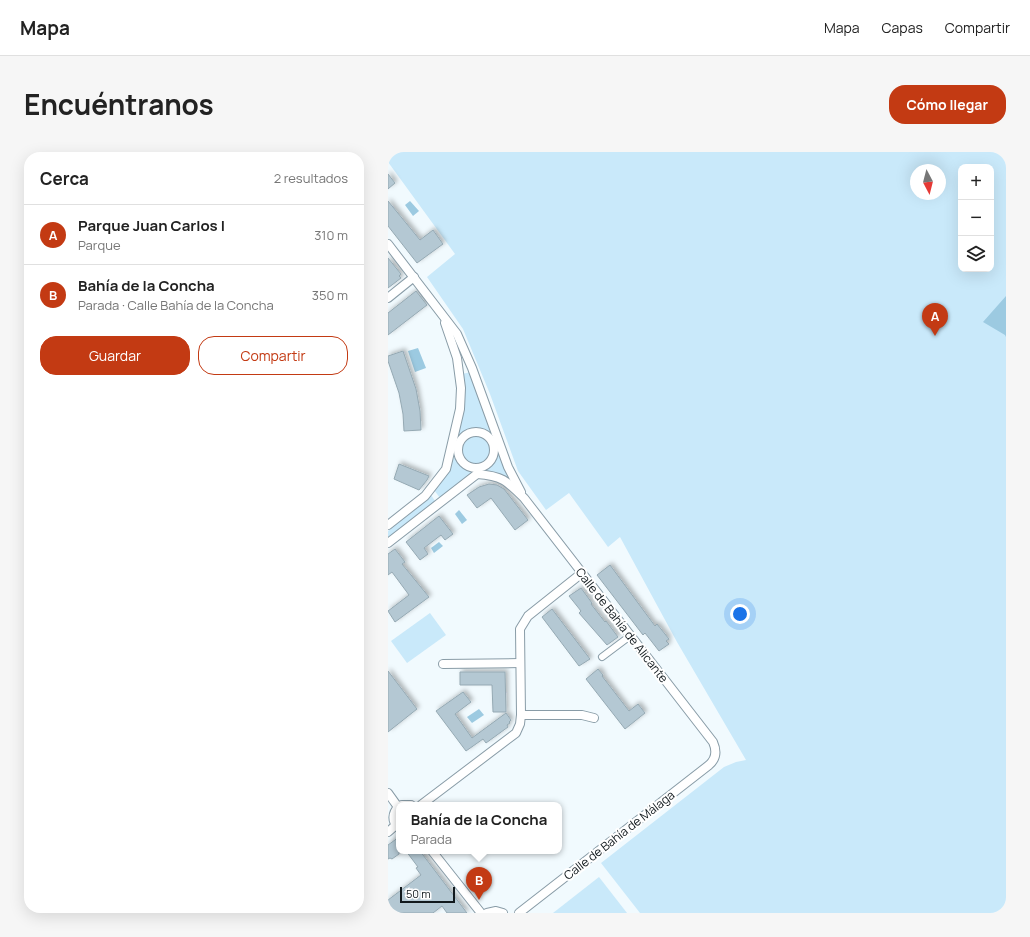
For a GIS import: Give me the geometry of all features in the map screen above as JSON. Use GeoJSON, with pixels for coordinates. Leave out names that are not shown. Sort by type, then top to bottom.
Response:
{"type":"FeatureCollection","features":[{"type":"Feature","properties":{"kind":"street","name":"Calle de Bahía de Alicante"},"geometry":{"type":"LineString","coordinates":[[388,244],[457,334],[472,368],[495,440],[524,498]]}},
{"type":"Feature","properties":{"kind":"street"},"geometry":{"type":"LineString","coordinates":[[388,298],[414,277]]}},
{"type":"Feature","properties":{"kind":"street"},"geometry":{"type":"LineString","coordinates":[[388,525],[425,496],[446,469],[455,444],[460,409],[461,388],[457,358],[443,315]]}},
{"type":"Feature","properties":{"kind":"street"},"geometry":{"type":"LineString","coordinates":[[388,542],[482,467],[488,464],[494,453],[495,440],[483,433],[471,432],[455,444]]}},
{"type":"Feature","properties":{"kind":"street"},"geometry":{"type":"LineString","coordinates":[[455,444],[461,461],[477,471]]}},
{"type":"Feature","properties":{"kind":"street","name":"Calle de Bahía de Alicante"},"geometry":{"type":"LineString","coordinates":[[477,471],[500,477],[524,498],[712,742],[716,754]]}},
{"type":"Feature","properties":{"kind":"street"},"geometry":{"type":"LineString","coordinates":[[425,802],[516,733],[520,724],[521,715],[520,629],[528,616],[582,573]]}},
{"type":"Feature","properties":{"kind":"street"},"geometry":{"type":"LineString","coordinates":[[602,657],[630,636]]}},
{"type":"Feature","properties":{"kind":"street"},"geometry":{"type":"LineString","coordinates":[[443,664],[520,663]]}},
{"type":"Feature","properties":{"kind":"street"},"geometry":{"type":"LineString","coordinates":[[521,715],[582,715],[594,718]]}},
{"type":"Feature","properties":{"kind":"street","name":"Calle de Bahía de Málaga"},"geometry":{"type":"LineString","coordinates":[[519,913],[713,762],[716,754]]}},
{"type":"Feature","properties":{"kind":"street"},"geometry":{"type":"LineString","coordinates":[[388,793],[396,802]]}},
{"type":"Feature","properties":{"kind":"street"},"geometry":{"type":"LineString","coordinates":[[396,811],[393,818],[396,825]]}},
{"type":"Feature","properties":{"kind":"street"},"geometry":{"type":"LineString","coordinates":[[434,854],[481,913]]}},
{"type":"Feature","properties":{"kind":"street"},"geometry":{"type":"LineString","coordinates":[[487,913],[496,911],[503,913]]}},
{"type":"Feature","properties":{"kind":"shaded area"},"geometry":{"type":"Polygon","coordinates":[[[388,152],[1006,152],[1006,913],[640,913],[601,863],[724,767],[746,760],[677,642],[620,537],[608,547],[569,493],[546,510],[518,471],[490,394],[463,329],[427,277],[455,254],[388,162],[388,152]]]}},
{"type":"Feature","properties":{"kind":"shaded area"},"geometry":{"type":"Polygon","coordinates":[[[410,201],[419,211],[413,216],[405,205],[410,201]]]}},
{"type":"Feature","properties":{"kind":"shaded area"},"geometry":{"type":"Polygon","coordinates":[[[1006,296],[1006,337],[983,322],[1006,296]]]}},
{"type":"Feature","properties":{"kind":"shaded area"},"geometry":{"type":"Polygon","coordinates":[[[418,348],[426,368],[415,372],[408,351],[418,348]]]}},
{"type":"Feature","properties":{"kind":"shaded area"},"geometry":{"type":"Polygon","coordinates":[[[471,372],[493,434],[492,435],[479,430],[468,430],[458,436],[463,411],[462,374],[471,372]]]}},
{"type":"Feature","properties":{"kind":"shaded area"},"geometry":{"type":"Polygon","coordinates":[[[473,434],[479,434],[489,441],[492,450],[491,456],[485,463],[479,466],[473,466],[463,459],[460,453],[460,447],[467,437],[473,434]]]}},
{"type":"Feature","properties":{"kind":"shaded area"},"geometry":{"type":"Polygon","coordinates":[[[497,453],[499,453],[510,478],[508,479],[485,471],[486,467],[491,463],[497,453]]]}},
{"type":"Feature","properties":{"kind":"shaded area"},"geometry":{"type":"Polygon","coordinates":[[[456,457],[464,466],[473,472],[440,498],[434,490],[456,457]]]}},
{"type":"Feature","properties":{"kind":"shaded area"},"geometry":{"type":"Polygon","coordinates":[[[431,495],[435,501],[388,538],[388,531],[431,495]]]}},
{"type":"Feature","properties":{"kind":"shaded area"},"geometry":{"type":"Polygon","coordinates":[[[459,510],[467,520],[462,524],[455,514],[459,510]]]}},
{"type":"Feature","properties":{"kind":"shaded area"},"geometry":{"type":"Polygon","coordinates":[[[439,542],[443,546],[434,553],[431,548],[439,542]]]}},
{"type":"Feature","properties":{"kind":"shaded area"},"geometry":{"type":"Polygon","coordinates":[[[430,613],[446,635],[407,663],[391,641],[430,613]]]}},
{"type":"Feature","properties":{"kind":"shaded area"},"geometry":{"type":"Polygon","coordinates":[[[479,709],[484,715],[472,723],[467,717],[479,709]]]}},
{"type":"Feature","properties":{"kind":"shaded area"},"geometry":{"type":"Polygon","coordinates":[[[599,877],[627,913],[553,913],[599,877]]]}},
{"type":"Feature","properties":{"kind":"building"},"geometry":{"type":"Polygon","coordinates":[[[388,174],[395,183],[388,189],[388,174]]]}},
{"type":"Feature","properties":{"kind":"building"},"geometry":{"type":"Polygon","coordinates":[[[388,201],[420,240],[433,230],[443,244],[417,263],[388,226],[388,201]]]}},
{"type":"Feature","properties":{"kind":"building"},"geometry":{"type":"Polygon","coordinates":[[[388,258],[401,274],[399,276],[401,278],[388,288],[388,258]]]}},
{"type":"Feature","properties":{"kind":"building"},"geometry":{"type":"Polygon","coordinates":[[[416,291],[427,305],[388,335],[388,313],[416,291]]]}},
{"type":"Feature","properties":{"kind":"building"},"geometry":{"type":"Polygon","coordinates":[[[403,351],[416,389],[420,411],[421,430],[404,431],[403,414],[399,393],[388,361],[388,356],[403,351]]]}},
{"type":"Feature","properties":{"kind":"building"},"geometry":{"type":"Polygon","coordinates":[[[399,464],[429,476],[419,490],[394,479],[399,464]]]}},
{"type":"Feature","properties":{"kind":"building"},"geometry":{"type":"Polygon","coordinates":[[[489,484],[497,485],[504,489],[528,520],[515,530],[491,498],[477,508],[467,495],[479,487],[489,484]]]}},
{"type":"Feature","properties":{"kind":"building"},"geometry":{"type":"Polygon","coordinates":[[[439,516],[453,534],[445,540],[441,535],[424,548],[428,554],[420,560],[406,542],[439,516]]]}},
{"type":"Feature","properties":{"kind":"building"},"geometry":{"type":"Polygon","coordinates":[[[395,549],[405,562],[402,564],[429,597],[395,622],[388,611],[409,595],[392,572],[388,575],[388,554],[395,549]]]}},
{"type":"Feature","properties":{"kind":"building"},"geometry":{"type":"Polygon","coordinates":[[[610,565],[655,626],[657,624],[669,639],[666,641],[669,644],[659,651],[645,633],[643,635],[597,575],[610,565]]]}},
{"type":"Feature","properties":{"kind":"building"},"geometry":{"type":"Polygon","coordinates":[[[581,588],[592,603],[591,604],[618,637],[607,645],[579,613],[581,611],[569,596],[581,588]]]}},
{"type":"Feature","properties":{"kind":"building"},"geometry":{"type":"Polygon","coordinates":[[[552,609],[590,659],[579,666],[542,617],[552,609]]]}},
{"type":"Feature","properties":{"kind":"building"},"geometry":{"type":"Polygon","coordinates":[[[598,669],[629,711],[638,704],[645,713],[625,729],[586,679],[598,669]]]}},
{"type":"Feature","properties":{"kind":"building"},"geometry":{"type":"Polygon","coordinates":[[[388,671],[417,709],[388,732],[388,671]]]}},
{"type":"Feature","properties":{"kind":"building"},"geometry":{"type":"Polygon","coordinates":[[[460,672],[505,672],[506,712],[493,712],[492,685],[460,685],[460,672]]]}},
{"type":"Feature","properties":{"kind":"building"},"geometry":{"type":"Polygon","coordinates":[[[463,692],[471,702],[455,714],[472,738],[506,713],[511,720],[507,725],[508,727],[486,743],[483,739],[466,751],[436,711],[463,692]]]}},
{"type":"Feature","properties":{"kind":"building"},"geometry":{"type":"Polygon","coordinates":[[[396,839],[396,854],[399,854],[392,859],[388,859],[388,845],[396,839]]]}},
{"type":"Feature","properties":{"kind":"building"},"geometry":{"type":"Polygon","coordinates":[[[408,854],[422,854],[467,913],[447,913],[442,906],[433,913],[388,913],[388,900],[421,875],[416,868],[418,867],[408,854]]]}},
{"type":"Feature","properties":{"kind":"place","name":"Parque Juan Carlos I"},"geometry":{"type":"Point","coordinates":[935,336]}},
{"type":"Feature","properties":{"kind":"place","name":"Bahía de la Concha"},"geometry":{"type":"Point","coordinates":[479,900]}}]}
